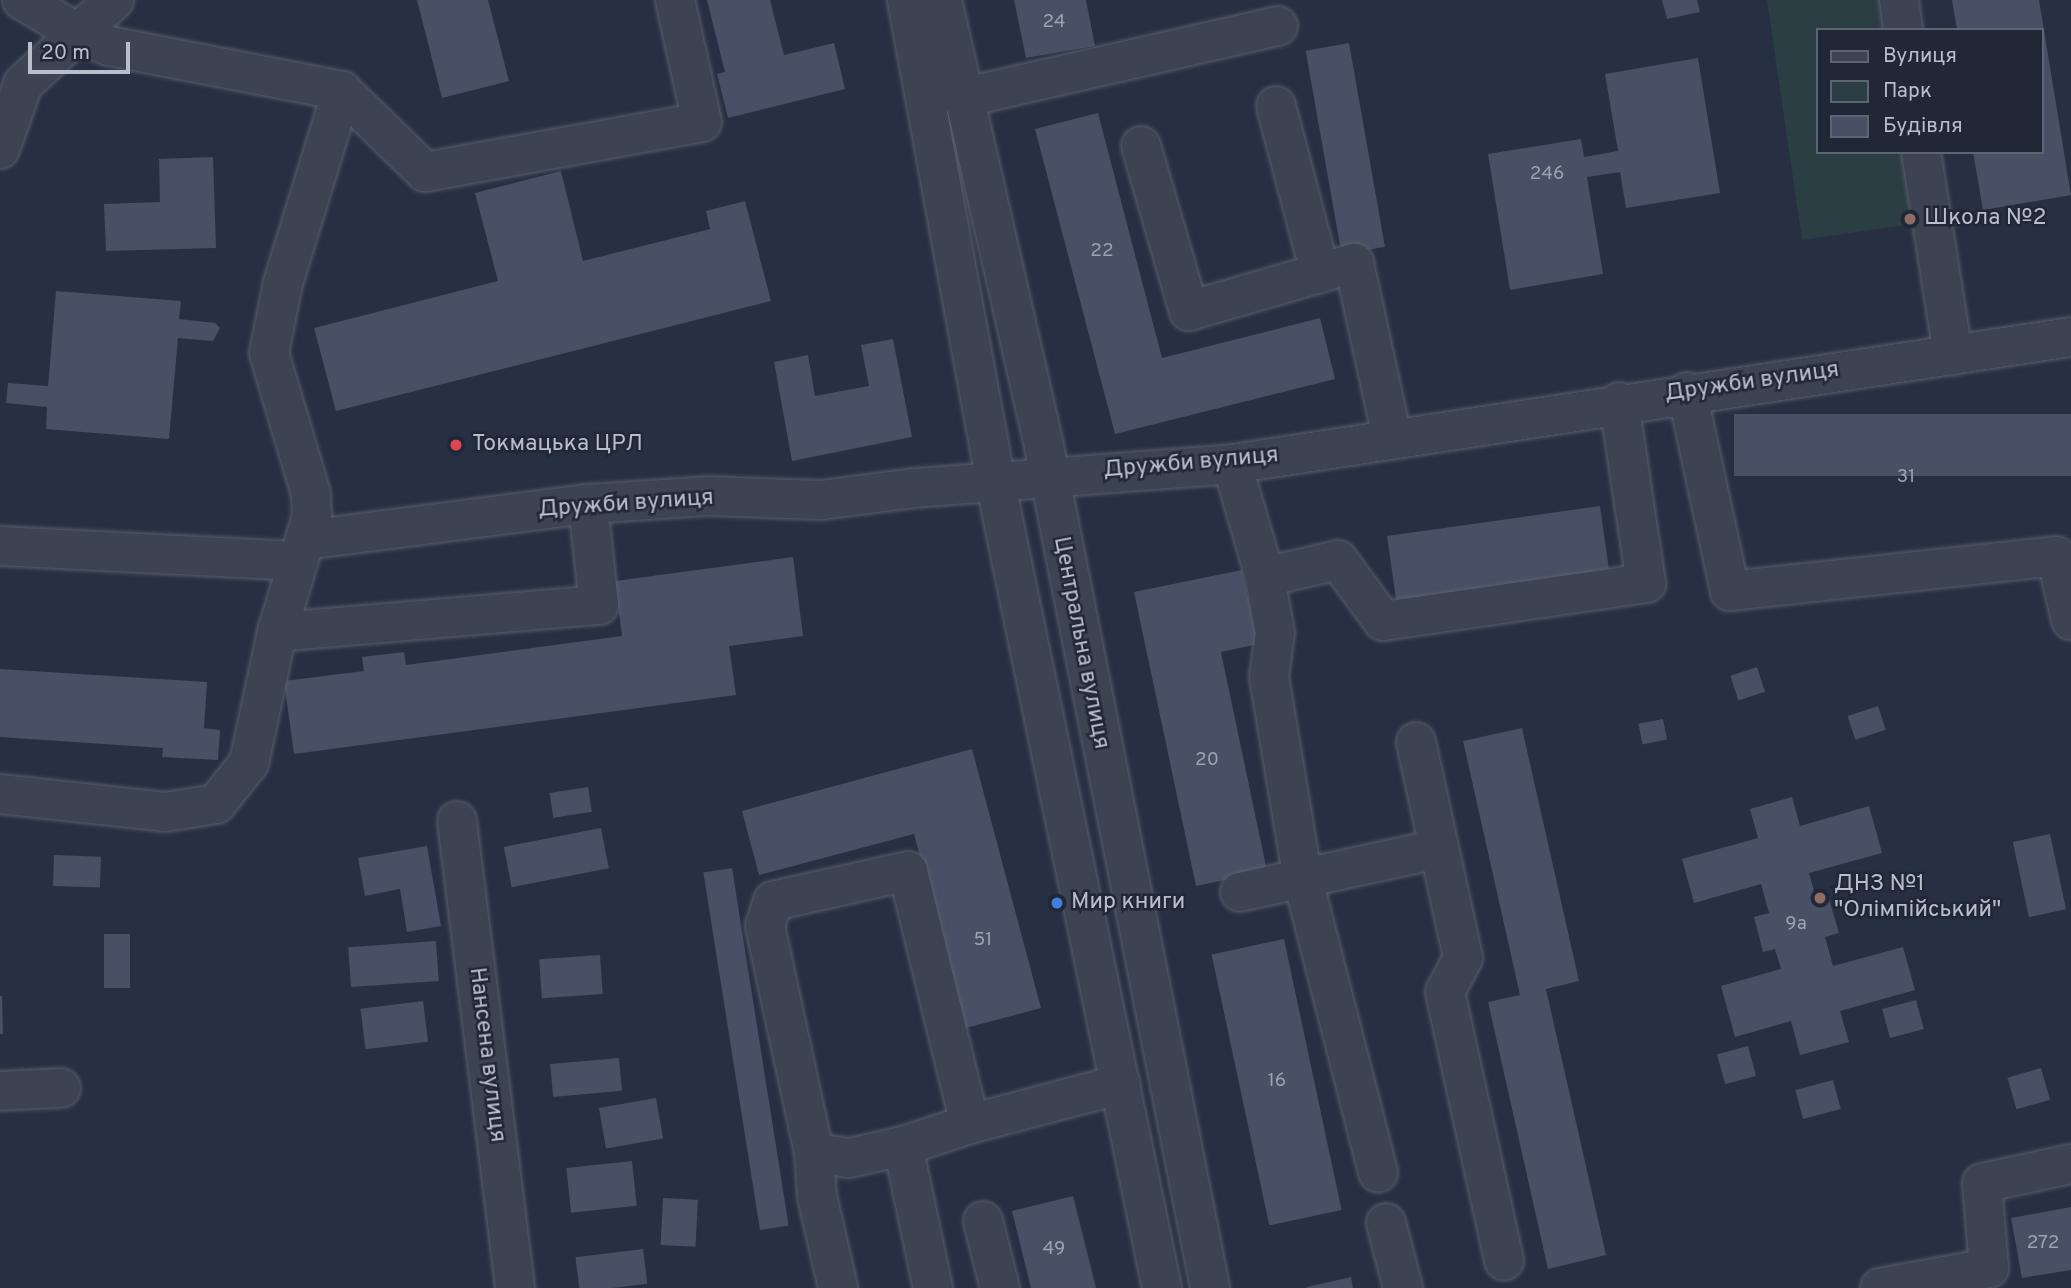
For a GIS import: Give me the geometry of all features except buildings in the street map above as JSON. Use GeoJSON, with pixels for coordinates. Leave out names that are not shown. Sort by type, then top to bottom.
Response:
{"type":"FeatureCollection","features":[{"type":"Feature","properties":{"kind":"street"},"geometry":{"type":"LineString","coordinates":[[22,0],[79,34],[109,46],[342,91],[425,172],[702,122],[675,0]]}},
{"type":"Feature","properties":{"kind":"street"},"geometry":{"type":"LineString","coordinates":[[0,149],[23,84],[114,0]]}},
{"type":"Feature","properties":{"kind":"street"},"geometry":{"type":"LineString","coordinates":[[907,0],[996,481],[1162,1288]]}},
{"type":"Feature","properties":{"kind":"street","name":"Центральна вулиця"},"geometry":{"type":"LineString","coordinates":[[942,0],[961,99],[1048,477],[1210,1288]]}},
{"type":"Feature","properties":{"kind":"street"},"geometry":{"type":"LineString","coordinates":[[1899,0],[1903,28]]}},
{"type":"Feature","properties":{"kind":"street"},"geometry":{"type":"LineString","coordinates":[[961,99],[1278,26]]}},
{"type":"Feature","properties":{"kind":"street"},"geometry":{"type":"LineString","coordinates":[[0,794],[165,812],[216,804],[248,763],[277,632],[302,550],[311,494],[269,353],[283,283],[342,91]]}},
{"type":"Feature","properties":{"kind":"street"},"geometry":{"type":"LineString","coordinates":[[1276,106],[1320,273]]}},
{"type":"Feature","properties":{"kind":"street"},"geometry":{"type":"LineString","coordinates":[[1141,146],[1189,311],[1354,263],[1392,438]]}},
{"type":"Feature","properties":{"kind":"street"},"geometry":{"type":"LineString","coordinates":[[1921,154],[1953,355]]}},
{"type":"Feature","properties":{"kind":"street","name":"Дружби вулиця"},"geometry":{"type":"LineString","coordinates":[[0,546],[302,550],[588,505],[710,496],[821,500],[996,481],[1232,464],[1619,402],[2071,337]]}},
{"type":"Feature","properties":{"kind":"street"},"geometry":{"type":"LineString","coordinates":[[1687,392],[1730,591],[2056,556],[2071,620]]}},
{"type":"Feature","properties":{"kind":"street"},"geometry":{"type":"LineString","coordinates":[[1265,577],[1338,560],[1384,621],[1646,583],[1619,402]]}},
{"type":"Feature","properties":{"kind":"street"},"geometry":{"type":"LineString","coordinates":[[1232,464],[1265,577],[1275,633],[1269,677],[1303,880],[1378,1173]]}},
{"type":"Feature","properties":{"kind":"street"},"geometry":{"type":"LineString","coordinates":[[277,632],[599,605],[588,505]]}},
{"type":"Feature","properties":{"kind":"street"},"geometry":{"type":"LineString","coordinates":[[1416,742],[1463,958],[1444,992],[1504,1261]]}},
{"type":"Feature","properties":{"kind":"street","name":"Нансена вулиця"},"geometry":{"type":"LineString","coordinates":[[457,821],[515,1288]]}},
{"type":"Feature","properties":{"kind":"street"},"geometry":{"type":"LineString","coordinates":[[1240,892],[1438,849]]}},
{"type":"Feature","properties":{"kind":"street"},"geometry":{"type":"LineString","coordinates":[[838,1288],[817,1196],[814,1153],[765,926],[773,901],[908,871],[970,1124]]}},
{"type":"Feature","properties":{"kind":"street"},"geometry":{"type":"LineString","coordinates":[[814,1153],[849,1158],[903,1146],[970,1124],[1121,1084]]}},
{"type":"Feature","properties":{"kind":"street"},"geometry":{"type":"LineString","coordinates":[[0,1091],[61,1088]]}},
{"type":"Feature","properties":{"kind":"street"},"geometry":{"type":"LineString","coordinates":[[903,1146],[933,1288]]}},
{"type":"Feature","properties":{"kind":"street"},"geometry":{"type":"LineString","coordinates":[[1880,1288],[1989,1268],[1982,1183],[2071,1164]]}},
{"type":"Feature","properties":{"kind":"street"},"geometry":{"type":"LineString","coordinates":[[983,1221],[1000,1288]]}},
{"type":"Feature","properties":{"kind":"street"},"geometry":{"type":"LineString","coordinates":[[1386,1223],[1403,1288]]}},
{"type":"Feature","properties":{"kind":"green space"},"geometry":{"type":"Polygon","coordinates":[[[1767,0],[1893,0],[1898,28],[1815,28],[1815,154],[1916,154],[1926,222],[1802,240],[1767,0]]]}},
{"type":"Feature","properties":{"kind":"place","name":"Школа №2"},"geometry":{"type":"Point","coordinates":[1910,219]}},
{"type":"Feature","properties":{"kind":"place","name":"Токмацька ЦРЛ"},"geometry":{"type":"Point","coordinates":[456,445]}},
{"type":"Feature","properties":{"kind":"place","name":"ДНЗ №1 \"Олімпійський\""},"geometry":{"type":"Point","coordinates":[1820,898]}},
{"type":"Feature","properties":{"kind":"place","name":"Мир книги"},"geometry":{"type":"Point","coordinates":[1057,903]}}]}
